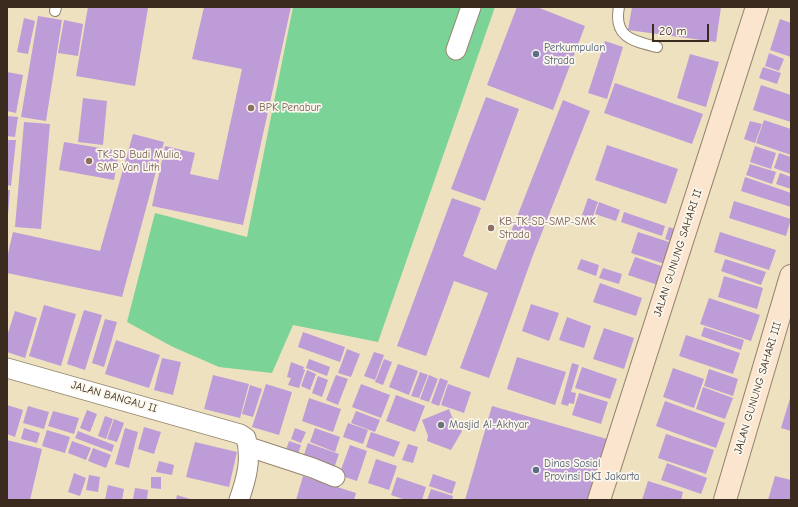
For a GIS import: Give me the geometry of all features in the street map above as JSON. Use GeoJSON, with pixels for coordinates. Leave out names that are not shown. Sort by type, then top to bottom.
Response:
{"type":"FeatureCollection","features":[{"type":"Feature","properties":{"kind":"street"},"geometry":{"type":"LineString","coordinates":[[456,50],[471,7]]}},
{"type":"Feature","properties":{"kind":"street","name":"JALAN GUNUNG SAHARI II"},"geometry":{"type":"LineString","coordinates":[[599,500],[757,7]]}},
{"type":"Feature","properties":{"kind":"street","name":"JALAN GUNUNG SAHARI III"},"geometry":{"type":"LineString","coordinates":[[724,500],[791,276]]}},
{"type":"Feature","properties":{"kind":"street","name":"JALAN BANGAU II"},"geometry":{"type":"LineString","coordinates":[[7,368],[222,427],[246,438],[249,447]]}},
{"type":"Feature","properties":{"kind":"street"},"geometry":{"type":"LineString","coordinates":[[239,500],[248,469],[249,447],[313,468],[335,477]]}},
{"type":"Feature","properties":{"kind":"lane"},"geometry":{"type":"LineString","coordinates":[[618,7],[617,14],[622,33],[630,40],[657,47]]}},
{"type":"Feature","properties":{"kind":"green space"},"geometry":{"type":"Polygon","coordinates":[[[293,7],[495,7],[378,342],[293,325],[272,373],[219,367],[173,347],[127,322],[155,213],[247,237],[293,7]]]}},
{"type":"Feature","properties":{"kind":"building"},"geometry":{"type":"Polygon","coordinates":[[[88,7],[148,8],[135,86],[76,76],[88,7]]]}},
{"type":"Feature","properties":{"kind":"building","name":"BPK Penabur"},"geometry":{"type":"Polygon","coordinates":[[[204,7],[291,7],[243,225],[152,206],[165,146],[195,153],[190,174],[218,180],[242,69],[192,59],[204,7]]]}},
{"type":"Feature","properties":{"kind":"building"},"geometry":{"type":"Polygon","coordinates":[[[517,7],[537,7],[585,26],[553,110],[487,85],[517,7]]]}},
{"type":"Feature","properties":{"kind":"building"},"geometry":{"type":"Polygon","coordinates":[[[632,7],[721,7],[716,42],[628,30],[632,7]]]}},
{"type":"Feature","properties":{"kind":"building"},"geometry":{"type":"Polygon","coordinates":[[[38,16],[62,20],[46,121],[21,117],[38,16]]]}},
{"type":"Feature","properties":{"kind":"building"},"geometry":{"type":"Polygon","coordinates":[[[24,18],[35,21],[28,54],[17,52],[24,18]]]}},
{"type":"Feature","properties":{"kind":"building"},"geometry":{"type":"Polygon","coordinates":[[[780,19],[791,23],[791,57],[770,50],[780,19]]]}},
{"type":"Feature","properties":{"kind":"building"},"geometry":{"type":"Polygon","coordinates":[[[64,20],[83,24],[78,56],[58,53],[64,20]]]}},
{"type":"Feature","properties":{"kind":"building"},"geometry":{"type":"Polygon","coordinates":[[[605,41],[623,47],[607,99],[588,93],[605,41]]]}},
{"type":"Feature","properties":{"kind":"building"},"geometry":{"type":"Polygon","coordinates":[[[769,53],[784,59],[779,71],[765,66],[769,53]]]}},
{"type":"Feature","properties":{"kind":"building"},"geometry":{"type":"Polygon","coordinates":[[[690,54],[719,62],[706,107],[677,98],[690,54]]]}},
{"type":"Feature","properties":{"kind":"building"},"geometry":{"type":"Polygon","coordinates":[[[763,67],[781,73],[777,84],[759,78],[763,67]]]}},
{"type":"Feature","properties":{"kind":"building"},"geometry":{"type":"Polygon","coordinates":[[[7,72],[23,75],[16,113],[7,111],[7,72]]]}},
{"type":"Feature","properties":{"kind":"building"},"geometry":{"type":"Polygon","coordinates":[[[615,83],[703,114],[692,144],[604,113],[615,83]]]}},
{"type":"Feature","properties":{"kind":"building"},"geometry":{"type":"Polygon","coordinates":[[[761,85],[791,95],[791,122],[753,110],[761,85]]]}},
{"type":"Feature","properties":{"kind":"building"},"geometry":{"type":"Polygon","coordinates":[[[486,97],[519,109],[485,201],[451,189],[486,97]]]}},
{"type":"Feature","properties":{"kind":"building"},"geometry":{"type":"Polygon","coordinates":[[[83,98],[107,101],[103,145],[78,142],[83,98]]]}},
{"type":"Feature","properties":{"kind":"building"},"geometry":{"type":"Polygon","coordinates":[[[563,100],[590,111],[533,255],[489,378],[460,368],[488,293],[454,281],[426,356],[397,346],[452,198],[481,208],[463,256],[496,270],[563,100]]]}},
{"type":"Feature","properties":{"kind":"building"},"geometry":{"type":"Polygon","coordinates":[[[7,116],[18,117],[15,137],[7,136],[7,116]]]}},
{"type":"Feature","properties":{"kind":"building"},"geometry":{"type":"Polygon","coordinates":[[[764,120],[791,129],[791,155],[756,143],[764,120]]]}},
{"type":"Feature","properties":{"kind":"building"},"geometry":{"type":"Polygon","coordinates":[[[750,121],[762,124],[755,143],[744,139],[750,121]]]}},
{"type":"Feature","properties":{"kind":"building"},"geometry":{"type":"Polygon","coordinates":[[[24,122],[50,124],[41,229],[15,227],[24,122]]]}},
{"type":"Feature","properties":{"kind":"building"},"geometry":{"type":"Polygon","coordinates":[[[133,134],[164,142],[122,297],[7,273],[7,258],[13,232],[100,251],[133,134]]]}},
{"type":"Feature","properties":{"kind":"building"},"geometry":{"type":"Polygon","coordinates":[[[7,140],[16,140],[11,186],[7,185],[7,140]]]}},
{"type":"Feature","properties":{"kind":"building"},"geometry":{"type":"Polygon","coordinates":[[[64,142],[119,151],[114,180],[59,170],[64,142]]]}},
{"type":"Feature","properties":{"kind":"building"},"geometry":{"type":"Polygon","coordinates":[[[607,145],[678,169],[666,204],[595,180],[607,145]]]}},
{"type":"Feature","properties":{"kind":"building"},"geometry":{"type":"Polygon","coordinates":[[[755,146],[776,153],[771,169],[750,162],[755,146]]]}},
{"type":"Feature","properties":{"kind":"building"},"geometry":{"type":"Polygon","coordinates":[[[779,153],[791,157],[791,174],[774,168],[779,153]]]}},
{"type":"Feature","properties":{"kind":"building"},"geometry":{"type":"Polygon","coordinates":[[[750,164],[776,172],[772,184],[746,175],[750,164]]]}},
{"type":"Feature","properties":{"kind":"building"},"geometry":{"type":"Polygon","coordinates":[[[780,173],[791,177],[791,189],[776,184],[780,173]]]}},
{"type":"Feature","properties":{"kind":"building"},"geometry":{"type":"Polygon","coordinates":[[[745,177],[791,193],[791,207],[741,191],[745,177]]]}},
{"type":"Feature","properties":{"kind":"building"},"geometry":{"type":"Polygon","coordinates":[[[7,190],[10,190],[8,215],[7,215],[7,190]]]}},
{"type":"Feature","properties":{"kind":"building"},"geometry":{"type":"Polygon","coordinates":[[[588,198],[598,202],[591,222],[581,218],[588,198]]]}},
{"type":"Feature","properties":{"kind":"building"},"geometry":{"type":"Polygon","coordinates":[[[734,201],[791,219],[786,236],[729,218],[734,201]]]}},
{"type":"Feature","properties":{"kind":"building"},"geometry":{"type":"Polygon","coordinates":[[[599,202],[620,210],[616,221],[595,214],[599,202]]]}},
{"type":"Feature","properties":{"kind":"building"},"geometry":{"type":"Polygon","coordinates":[[[624,212],[665,226],[662,236],[621,222],[624,212]]]}},
{"type":"Feature","properties":{"kind":"building"},"geometry":{"type":"Polygon","coordinates":[[[669,227],[680,231],[676,243],[665,239],[669,227]]]}},
{"type":"Feature","properties":{"kind":"building"},"geometry":{"type":"Polygon","coordinates":[[[638,232],[672,243],[665,264],[631,253],[638,232]]]}},
{"type":"Feature","properties":{"kind":"building"},"geometry":{"type":"Polygon","coordinates":[[[720,232],[776,250],[769,270],[714,252],[720,232]]]}},
{"type":"Feature","properties":{"kind":"building"},"geometry":{"type":"Polygon","coordinates":[[[635,257],[664,267],[658,285],[628,275],[635,257]]]}},
{"type":"Feature","properties":{"kind":"building"},"geometry":{"type":"Polygon","coordinates":[[[581,259],[599,265],[596,276],[577,269],[581,259]]]}},
{"type":"Feature","properties":{"kind":"building"},"geometry":{"type":"Polygon","coordinates":[[[725,259],[766,272],[761,285],[721,271],[725,259]]]}},
{"type":"Feature","properties":{"kind":"building"},"geometry":{"type":"Polygon","coordinates":[[[603,268],[622,274],[619,284],[599,278],[603,268]]]}},
{"type":"Feature","properties":{"kind":"building"},"geometry":{"type":"Polygon","coordinates":[[[724,276],[763,288],[757,309],[718,297],[724,276]]]}},
{"type":"Feature","properties":{"kind":"building"},"geometry":{"type":"Polygon","coordinates":[[[600,283],[642,298],[636,316],[593,302],[600,283]]]}},
{"type":"Feature","properties":{"kind":"building"},"geometry":{"type":"Polygon","coordinates":[[[709,298],[760,315],[751,341],[700,324],[709,298]]]}},
{"type":"Feature","properties":{"kind":"building"},"geometry":{"type":"Polygon","coordinates":[[[531,304],[559,313],[549,341],[522,331],[531,304]]]}},
{"type":"Feature","properties":{"kind":"building"},"geometry":{"type":"Polygon","coordinates":[[[44,305],[76,314],[61,366],[29,356],[44,305]]]}},
{"type":"Feature","properties":{"kind":"building"},"geometry":{"type":"Polygon","coordinates":[[[84,310],[102,315],[85,370],[67,364],[84,310]]]}},
{"type":"Feature","properties":{"kind":"building"},"geometry":{"type":"Polygon","coordinates":[[[15,311],[37,318],[25,358],[7,352],[7,336],[15,311]]]}},
{"type":"Feature","properties":{"kind":"building"},"geometry":{"type":"Polygon","coordinates":[[[567,317],[591,326],[584,348],[559,340],[567,317]]]}},
{"type":"Feature","properties":{"kind":"building"},"geometry":{"type":"Polygon","coordinates":[[[105,319],[117,322],[104,367],[92,363],[105,319]]]}},
{"type":"Feature","properties":{"kind":"building"},"geometry":{"type":"Polygon","coordinates":[[[704,327],[744,340],[741,350],[701,336],[704,327]]]}},
{"type":"Feature","properties":{"kind":"building"},"geometry":{"type":"Polygon","coordinates":[[[604,328],[634,338],[624,369],[593,359],[604,328]]]}},
{"type":"Feature","properties":{"kind":"building"},"geometry":{"type":"Polygon","coordinates":[[[303,332],[345,347],[340,362],[298,347],[303,332]]]}},
{"type":"Feature","properties":{"kind":"building"},"geometry":{"type":"Polygon","coordinates":[[[686,335],[740,353],[733,374],[679,356],[686,335]]]}},
{"type":"Feature","properties":{"kind":"building"},"geometry":{"type":"Polygon","coordinates":[[[116,340],[160,355],[149,388],[105,374],[116,340]]]}},
{"type":"Feature","properties":{"kind":"building"},"geometry":{"type":"Polygon","coordinates":[[[347,349],[360,354],[351,377],[338,373],[347,349]]]}},
{"type":"Feature","properties":{"kind":"building"},"geometry":{"type":"Polygon","coordinates":[[[374,352],[384,355],[375,380],[364,376],[374,352]]]}},
{"type":"Feature","properties":{"kind":"building"},"geometry":{"type":"Polygon","coordinates":[[[517,357],[566,372],[555,405],[507,389],[517,357]]]}},
{"type":"Feature","properties":{"kind":"building"},"geometry":{"type":"Polygon","coordinates":[[[162,358],[181,362],[173,395],[154,390],[162,358]]]}},
{"type":"Feature","properties":{"kind":"building"},"geometry":{"type":"Polygon","coordinates":[[[309,359],[330,367],[327,376],[306,368],[309,359]]]}},
{"type":"Feature","properties":{"kind":"building"},"geometry":{"type":"Polygon","coordinates":[[[384,359],[392,362],[383,385],[375,382],[384,359]]]}},
{"type":"Feature","properties":{"kind":"building"},"geometry":{"type":"Polygon","coordinates":[[[291,362],[304,367],[303,369],[305,370],[299,388],[288,385],[291,378],[287,377],[291,362]]]}},
{"type":"Feature","properties":{"kind":"building"},"geometry":{"type":"Polygon","coordinates":[[[572,363],[579,365],[571,392],[576,393],[574,404],[569,403],[568,406],[561,404],[572,363]]]}},
{"type":"Feature","properties":{"kind":"building"},"geometry":{"type":"Polygon","coordinates":[[[398,364],[418,371],[409,395],[389,387],[398,364]]]}},
{"type":"Feature","properties":{"kind":"building"},"geometry":{"type":"Polygon","coordinates":[[[582,367],[617,379],[610,399],[575,388],[582,367]]]}},
{"type":"Feature","properties":{"kind":"building"},"geometry":{"type":"Polygon","coordinates":[[[673,368],[704,379],[694,408],[663,397],[673,368]]]}},
{"type":"Feature","properties":{"kind":"building"},"geometry":{"type":"Polygon","coordinates":[[[709,369],[738,379],[733,396],[704,386],[709,369]]]}},
{"type":"Feature","properties":{"kind":"building"},"geometry":{"type":"Polygon","coordinates":[[[307,370],[316,374],[310,390],[301,386],[307,370]]]}},
{"type":"Feature","properties":{"kind":"building"},"geometry":{"type":"Polygon","coordinates":[[[420,372],[428,375],[419,398],[411,396],[420,372]]]}},
{"type":"Feature","properties":{"kind":"building"},"geometry":{"type":"Polygon","coordinates":[[[213,375],[249,384],[240,418],[204,409],[213,375]]]}},
{"type":"Feature","properties":{"kind":"building"},"geometry":{"type":"Polygon","coordinates":[[[336,375],[348,379],[338,405],[326,400],[336,375]]]}},
{"type":"Feature","properties":{"kind":"building"},"geometry":{"type":"Polygon","coordinates":[[[429,375],[438,379],[429,402],[420,399],[429,375]]]}},
{"type":"Feature","properties":{"kind":"building"},"geometry":{"type":"Polygon","coordinates":[[[318,376],[328,380],[322,397],[312,393],[318,376]]]}},
{"type":"Feature","properties":{"kind":"building"},"geometry":{"type":"Polygon","coordinates":[[[440,378],[448,381],[439,406],[431,403],[440,378]]]}},
{"type":"Feature","properties":{"kind":"building"},"geometry":{"type":"Polygon","coordinates":[[[266,384],[292,392],[279,435],[252,427],[266,384]]]}},
{"type":"Feature","properties":{"kind":"building"},"geometry":{"type":"Polygon","coordinates":[[[361,384],[390,395],[381,418],[352,407],[361,384]]]}},
{"type":"Feature","properties":{"kind":"building"},"geometry":{"type":"Polygon","coordinates":[[[448,384],[471,392],[464,413],[441,405],[448,384]]]}},
{"type":"Feature","properties":{"kind":"building"},"geometry":{"type":"Polygon","coordinates":[[[250,385],[262,389],[253,417],[242,414],[250,385]]]}},
{"type":"Feature","properties":{"kind":"building"},"geometry":{"type":"Polygon","coordinates":[[[703,387],[733,398],[725,419],[696,409],[703,387]]]}},
{"type":"Feature","properties":{"kind":"building"},"geometry":{"type":"Polygon","coordinates":[[[579,393],[608,402],[601,424],[572,415],[579,393]]]}},
{"type":"Feature","properties":{"kind":"building"},"geometry":{"type":"Polygon","coordinates":[[[396,395],[425,406],[415,432],[386,421],[396,395]]]}},
{"type":"Feature","properties":{"kind":"building"},"geometry":{"type":"Polygon","coordinates":[[[791,395],[791,431],[781,428],[791,395]]]}},
{"type":"Feature","properties":{"kind":"building"},"geometry":{"type":"Polygon","coordinates":[[[309,398],[341,409],[333,432],[302,421],[309,398]]]}},
{"type":"Feature","properties":{"kind":"building"},"geometry":{"type":"Polygon","coordinates":[[[665,401],[725,423],[716,448],[656,426],[665,401]]]}},
{"type":"Feature","properties":{"kind":"building"},"geometry":{"type":"Polygon","coordinates":[[[7,405],[23,410],[15,437],[7,434],[7,405]]]}},
{"type":"Feature","properties":{"kind":"building"},"geometry":{"type":"Polygon","coordinates":[[[28,406],[49,412],[44,429],[23,423],[28,406]]]}},
{"type":"Feature","properties":{"kind":"building","name":"Dinas Sosial Provinsi DKI Jakarta"},"geometry":{"type":"Polygon","coordinates":[[[492,406],[607,439],[590,500],[465,500],[492,406]]]}},
{"type":"Feature","properties":{"kind":"building","name":"Masjid Al-Akhyar"},"geometry":{"type":"Polygon","coordinates":[[[449,409],[452,417],[462,431],[451,450],[427,441],[428,436],[422,420],[449,409]]]}},
{"type":"Feature","properties":{"kind":"building"},"geometry":{"type":"Polygon","coordinates":[[[87,410],[97,414],[90,432],[80,428],[87,410]]]}},
{"type":"Feature","properties":{"kind":"building"},"geometry":{"type":"Polygon","coordinates":[[[53,411],[79,418],[74,434],[48,426],[53,411]]]}},
{"type":"Feature","properties":{"kind":"building"},"geometry":{"type":"Polygon","coordinates":[[[356,411],[380,420],[375,432],[351,423],[356,411]]]}},
{"type":"Feature","properties":{"kind":"building"},"geometry":{"type":"Polygon","coordinates":[[[105,416],[113,419],[106,439],[98,436],[105,416]]]}},
{"type":"Feature","properties":{"kind":"building"},"geometry":{"type":"Polygon","coordinates":[[[114,419],[124,423],[117,442],[107,439],[114,419]]]}},
{"type":"Feature","properties":{"kind":"building"},"geometry":{"type":"Polygon","coordinates":[[[348,423],[368,430],[363,444],[343,437],[348,423]]]}},
{"type":"Feature","properties":{"kind":"building"},"geometry":{"type":"Polygon","coordinates":[[[144,427],[161,432],[154,454],[138,449],[144,427]]]}},
{"type":"Feature","properties":{"kind":"building"},"geometry":{"type":"Polygon","coordinates":[[[24,428],[40,433],[37,443],[21,439],[24,428]]]}},
{"type":"Feature","properties":{"kind":"building"},"geometry":{"type":"Polygon","coordinates":[[[125,428],[138,432],[129,468],[115,464],[125,428]]]}},
{"type":"Feature","properties":{"kind":"building"},"geometry":{"type":"Polygon","coordinates":[[[295,428],[306,432],[301,443],[291,439],[295,428]]]}},
{"type":"Feature","properties":{"kind":"building"},"geometry":{"type":"Polygon","coordinates":[[[315,428],[340,437],[335,452],[310,442],[315,428]]]}},
{"type":"Feature","properties":{"kind":"building"},"geometry":{"type":"Polygon","coordinates":[[[47,430],[70,437],[65,453],[42,446],[47,430]]]}},
{"type":"Feature","properties":{"kind":"building"},"geometry":{"type":"Polygon","coordinates":[[[78,431],[114,445],[112,452],[75,438],[78,431]]]}},
{"type":"Feature","properties":{"kind":"building"},"geometry":{"type":"Polygon","coordinates":[[[371,432],[400,442],[394,457],[366,447],[371,432]]]}},
{"type":"Feature","properties":{"kind":"building"},"geometry":{"type":"Polygon","coordinates":[[[666,434],[714,450],[706,474],[658,458],[666,434]]]}},
{"type":"Feature","properties":{"kind":"building"},"geometry":{"type":"Polygon","coordinates":[[[7,440],[42,449],[30,500],[7,500],[7,440]]]}},
{"type":"Feature","properties":{"kind":"building"},"geometry":{"type":"Polygon","coordinates":[[[72,441],[91,448],[86,460],[68,453],[72,441]]]}},
{"type":"Feature","properties":{"kind":"building"},"geometry":{"type":"Polygon","coordinates":[[[289,441],[301,445],[296,460],[284,456],[289,441]]]}},
{"type":"Feature","properties":{"kind":"building"},"geometry":{"type":"Polygon","coordinates":[[[195,442],[237,452],[229,487],[186,477],[195,442]]]}},
{"type":"Feature","properties":{"kind":"building"},"geometry":{"type":"Polygon","coordinates":[[[308,443],[339,454],[332,474],[301,463],[308,443]]]}},
{"type":"Feature","properties":{"kind":"building"},"geometry":{"type":"Polygon","coordinates":[[[408,444],[418,447],[413,463],[402,460],[408,444]]]}},
{"type":"Feature","properties":{"kind":"building"},"geometry":{"type":"Polygon","coordinates":[[[350,445],[367,451],[357,481],[339,475],[350,445]]]}},
{"type":"Feature","properties":{"kind":"building"},"geometry":{"type":"Polygon","coordinates":[[[93,448],[111,455],[106,468],[88,461],[93,448]]]}},
{"type":"Feature","properties":{"kind":"building"},"geometry":{"type":"Polygon","coordinates":[[[376,459],[397,466],[389,490],[368,483],[376,459]]]}},
{"type":"Feature","properties":{"kind":"building"},"geometry":{"type":"Polygon","coordinates":[[[159,461],[174,465],[172,475],[156,472],[159,461]]]}},
{"type":"Feature","properties":{"kind":"building"},"geometry":{"type":"Polygon","coordinates":[[[667,463],[707,478],[701,494],[661,480],[667,463]]]}},
{"type":"Feature","properties":{"kind":"building"},"geometry":{"type":"Polygon","coordinates":[[[74,473],[86,478],[80,496],[68,492],[74,473]]]}},
{"type":"Feature","properties":{"kind":"building"},"geometry":{"type":"Polygon","coordinates":[[[433,474],[456,482],[452,494],[429,486],[433,474]]]}},
{"type":"Feature","properties":{"kind":"building"},"geometry":{"type":"Polygon","coordinates":[[[89,475],[100,477],[98,492],[86,490],[89,475]]]}},
{"type":"Feature","properties":{"kind":"building"},"geometry":{"type":"Polygon","coordinates":[[[303,476],[356,493],[354,500],[296,500],[303,476]]]}},
{"type":"Feature","properties":{"kind":"building"},"geometry":{"type":"Polygon","coordinates":[[[775,476],[791,480],[791,500],[768,500],[775,476]]]}},
{"type":"Feature","properties":{"kind":"building"},"geometry":{"type":"Polygon","coordinates":[[[151,477],[161,477],[161,489],[151,488],[151,477]]]}},
{"type":"Feature","properties":{"kind":"building"},"geometry":{"type":"Polygon","coordinates":[[[397,477],[426,487],[422,500],[406,500],[391,495],[397,477]]]}},
{"type":"Feature","properties":{"kind":"building"},"geometry":{"type":"Polygon","coordinates":[[[648,481],[683,492],[681,500],[642,500],[648,481]]]}},
{"type":"Feature","properties":{"kind":"building"},"geometry":{"type":"Polygon","coordinates":[[[108,485],[124,489],[122,500],[105,500],[108,485]]]}},
{"type":"Feature","properties":{"kind":"building"},"geometry":{"type":"Polygon","coordinates":[[[135,488],[148,490],[147,500],[133,499],[135,488]]]}},
{"type":"Feature","properties":{"kind":"building"},"geometry":{"type":"Polygon","coordinates":[[[431,489],[453,496],[452,500],[427,500],[431,489]]]}},
{"type":"Feature","properties":{"kind":"building"},"geometry":{"type":"Polygon","coordinates":[[[177,495],[190,499],[190,500],[176,500],[177,495]]]}},
{"type":"Feature","properties":{"kind":"place","name":"Perkumpulan Strada"},"geometry":{"type":"Point","coordinates":[536,54]}},
{"type":"Feature","properties":{"kind":"place","name":"BPK Penabur"},"geometry":{"type":"Point","coordinates":[251,108]}},
{"type":"Feature","properties":{"kind":"place","name":"TK-SD Budi Mulia, SMP Van Lith"},"geometry":{"type":"Point","coordinates":[89,161]}},
{"type":"Feature","properties":{"kind":"place","name":"KB-TK-SD-SMP-SMK Strada"},"geometry":{"type":"Point","coordinates":[491,228]}},
{"type":"Feature","properties":{"kind":"place","name":"Masjid Al-Akhyar"},"geometry":{"type":"Point","coordinates":[441,425]}},
{"type":"Feature","properties":{"kind":"place","name":"Dinas Sosial Provinsi DKI Jakarta"},"geometry":{"type":"Point","coordinates":[536,470]}}]}
